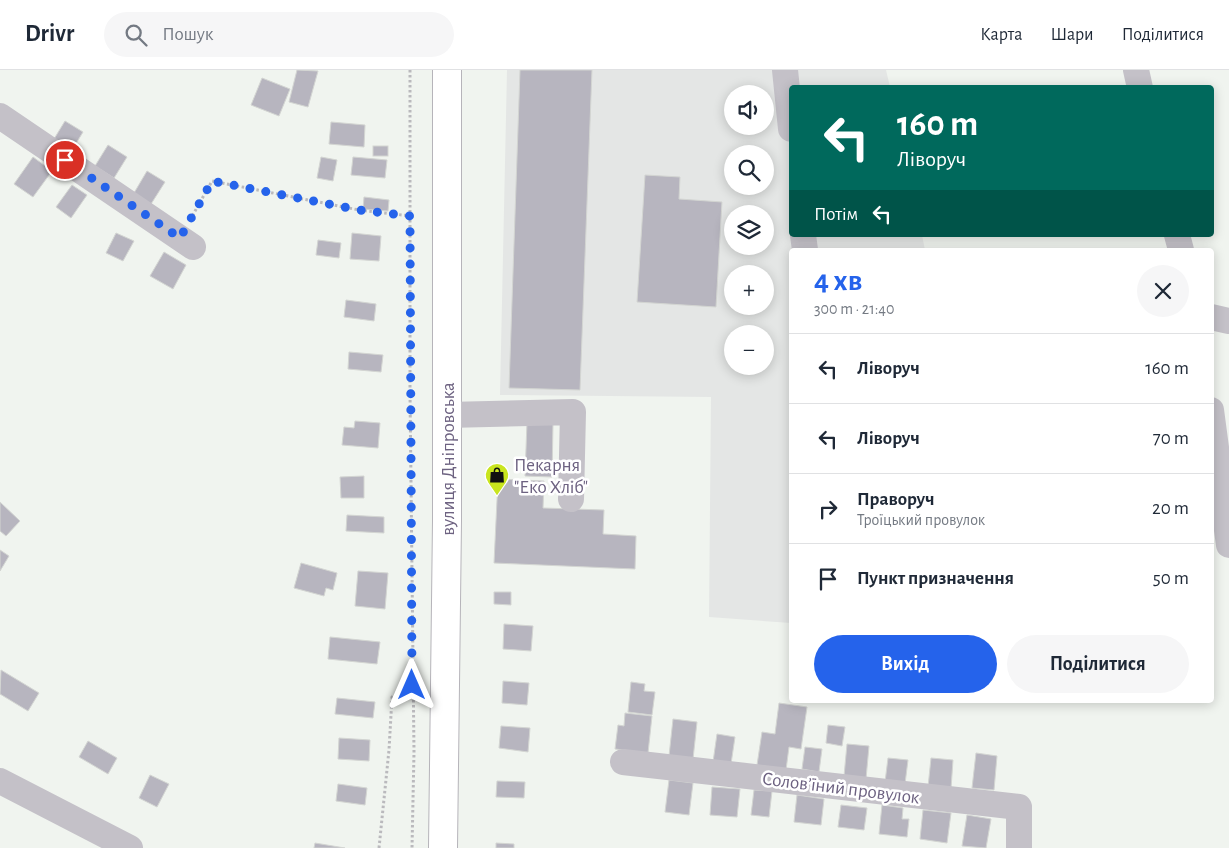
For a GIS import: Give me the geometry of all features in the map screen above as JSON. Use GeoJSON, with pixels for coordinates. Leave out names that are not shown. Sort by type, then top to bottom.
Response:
{"type":"FeatureCollection","features":[{"type":"Feature","properties":{"kind":"highway","name":"вулиця Дніпровська"},"geometry":{"type":"LineString","coordinates":[[443,848],[447,414],[447,70]]}},
{"type":"Feature","properties":{"kind":"street"},"geometry":{"type":"LineString","coordinates":[[785,70],[789,109]]}},
{"type":"Feature","properties":{"kind":"street"},"geometry":{"type":"LineString","coordinates":[[1136,70],[1139,85]]}},
{"type":"Feature","properties":{"kind":"street"},"geometry":{"type":"LineString","coordinates":[[0,116],[186,242]]}},
{"type":"Feature","properties":{"kind":"street"},"geometry":{"type":"LineString","coordinates":[[1214,318],[1229,321]]}},
{"type":"Feature","properties":{"kind":"street"},"geometry":{"type":"LineString","coordinates":[[447,414],[573,412],[571,500]]}},
{"type":"Feature","properties":{"kind":"street"},"geometry":{"type":"LineString","coordinates":[[1214,429],[1229,545]]}},
{"type":"Feature","properties":{"kind":"street","name":"Соловʼїний провулок"},"geometry":{"type":"LineString","coordinates":[[623,762],[1019,807],[1018,848]]}},
{"type":"Feature","properties":{"kind":"street"},"geometry":{"type":"LineString","coordinates":[[0,781],[130,848]]}},
{"type":"Feature","properties":{"kind":"path"},"geometry":{"type":"LineString","coordinates":[[410,70],[412,685],[414,752],[412,848]]}},
{"type":"Feature","properties":{"kind":"path"},"geometry":{"type":"LineString","coordinates":[[186,242],[212,181],[359,210],[410,216]]}},
{"type":"Feature","properties":{"kind":"path"},"geometry":{"type":"LineString","coordinates":[[379,848],[390,750],[392,697],[412,685]]}},
{"type":"Feature","properties":{"kind":"shaded area"},"geometry":{"type":"Polygon","coordinates":[[[507,70],[886,70],[890,85],[789,85],[789,237],[922,237],[925,248],[789,248],[789,623],[709,617],[711,397],[500,395],[507,70]]]}},
{"type":"Feature","properties":{"kind":"building"},"geometry":{"type":"Polygon","coordinates":[[[297,70],[318,71],[308,107],[289,102],[297,70]]]}},
{"type":"Feature","properties":{"kind":"building"},"geometry":{"type":"Polygon","coordinates":[[[520,70],[592,70],[580,390],[509,388],[520,70]]]}},
{"type":"Feature","properties":{"kind":"building"},"geometry":{"type":"Polygon","coordinates":[[[262,78],[290,89],[279,116],[251,105],[262,78]]]}},
{"type":"Feature","properties":{"kind":"building"},"geometry":{"type":"Polygon","coordinates":[[[65,121],[83,132],[72,150],[54,139],[65,121]]]}},
{"type":"Feature","properties":{"kind":"building"},"geometry":{"type":"Polygon","coordinates":[[[331,122],[365,125],[364,147],[329,144],[331,122]]]}},
{"type":"Feature","properties":{"kind":"building"},"geometry":{"type":"Polygon","coordinates":[[[108,145],[127,157],[114,178],[95,166],[108,145]]]}},
{"type":"Feature","properties":{"kind":"building"},"geometry":{"type":"Polygon","coordinates":[[[373,146],[388,146],[388,156],[373,156],[373,146]]]}},
{"type":"Feature","properties":{"kind":"building"},"geometry":{"type":"Polygon","coordinates":[[[33,157],[52,171],[33,197],[14,184],[33,157]]]}},
{"type":"Feature","properties":{"kind":"building"},"geometry":{"type":"Polygon","coordinates":[[[321,157],[337,160],[333,181],[317,178],[321,157]]]}},
{"type":"Feature","properties":{"kind":"building"},"geometry":{"type":"Polygon","coordinates":[[[353,157],[387,160],[385,178],[351,175],[353,157]]]}},
{"type":"Feature","properties":{"kind":"building"},"geometry":{"type":"Polygon","coordinates":[[[147,171],[165,182],[151,204],[134,193],[147,171]]]}},
{"type":"Feature","properties":{"kind":"building"},"geometry":{"type":"Polygon","coordinates":[[[645,175],[680,177],[679,199],[722,202],[716,307],[637,302],[645,175]]]}},
{"type":"Feature","properties":{"kind":"building"},"geometry":{"type":"Polygon","coordinates":[[[72,185],[87,195],[71,218],[56,207],[72,185]]]}},
{"type":"Feature","properties":{"kind":"building"},"geometry":{"type":"Polygon","coordinates":[[[364,197],[389,200],[388,211],[363,209],[364,197]]]}},
{"type":"Feature","properties":{"kind":"building"},"geometry":{"type":"Polygon","coordinates":[[[116,233],[134,241],[123,261],[106,253],[116,233]]]}},
{"type":"Feature","properties":{"kind":"building"},"geometry":{"type":"Polygon","coordinates":[[[352,233],[381,236],[379,261],[350,259],[352,233]]]}},
{"type":"Feature","properties":{"kind":"building"},"geometry":{"type":"Polygon","coordinates":[[[318,240],[341,243],[339,258],[316,255],[318,240]]]}},
{"type":"Feature","properties":{"kind":"building"},"geometry":{"type":"Polygon","coordinates":[[[164,252],[186,265],[173,289],[150,276],[164,252]]]}},
{"type":"Feature","properties":{"kind":"building"},"geometry":{"type":"Polygon","coordinates":[[[346,300],[376,304],[374,321],[344,317],[346,300]]]}},
{"type":"Feature","properties":{"kind":"building"},"geometry":{"type":"Polygon","coordinates":[[[349,352],[383,355],[381,372],[348,369],[349,352]]]}},
{"type":"Feature","properties":{"kind":"building"},"geometry":{"type":"Polygon","coordinates":[[[355,421],[380,423],[378,448],[342,445],[344,427],[354,428],[355,421]]]}},
{"type":"Feature","properties":{"kind":"building"},"geometry":{"type":"Polygon","coordinates":[[[527,422],[553,423],[552,477],[525,476],[527,422]]]}},
{"type":"Feature","properties":{"kind":"building"},"geometry":{"type":"Polygon","coordinates":[[[364,476],[364,498],[341,498],[340,477],[364,476]]]}},
{"type":"Feature","properties":{"kind":"building"},"geometry":{"type":"Polygon","coordinates":[[[498,479],[544,481],[543,508],[604,510],[603,534],[636,536],[635,569],[494,563],[498,479]]]}},
{"type":"Feature","properties":{"kind":"building"},"geometry":{"type":"Polygon","coordinates":[[[0,502],[20,521],[6,536],[0,531],[0,502]]]}},
{"type":"Feature","properties":{"kind":"building"},"geometry":{"type":"Polygon","coordinates":[[[347,515],[384,517],[384,533],[346,531],[347,515]]]}},
{"type":"Feature","properties":{"kind":"building"},"geometry":{"type":"Polygon","coordinates":[[[0,550],[9,556],[0,571],[0,550]]]}},
{"type":"Feature","properties":{"kind":"building"},"geometry":{"type":"Polygon","coordinates":[[[301,563],[337,573],[333,590],[326,588],[324,596],[294,588],[301,563]]]}},
{"type":"Feature","properties":{"kind":"building"},"geometry":{"type":"Polygon","coordinates":[[[358,571],[388,573],[385,609],[355,606],[358,571]]]}},
{"type":"Feature","properties":{"kind":"building"},"geometry":{"type":"Polygon","coordinates":[[[494,592],[511,592],[511,605],[494,604],[494,592]]]}},
{"type":"Feature","properties":{"kind":"building"},"geometry":{"type":"Polygon","coordinates":[[[504,624],[533,626],[531,651],[503,649],[504,624]]]}},
{"type":"Feature","properties":{"kind":"building"},"geometry":{"type":"Polygon","coordinates":[[[330,637],[380,642],[377,664],[328,659],[330,637]]]}},
{"type":"Feature","properties":{"kind":"building"},"geometry":{"type":"Polygon","coordinates":[[[1,670],[39,693],[28,711],[0,694],[1,670]]]}},
{"type":"Feature","properties":{"kind":"building"},"geometry":{"type":"Polygon","coordinates":[[[503,681],[529,683],[527,705],[502,703],[503,681]]]}},
{"type":"Feature","properties":{"kind":"building"},"geometry":{"type":"Polygon","coordinates":[[[631,682],[645,684],[644,691],[655,692],[652,715],[628,712],[631,682]]]}},
{"type":"Feature","properties":{"kind":"building"},"geometry":{"type":"Polygon","coordinates":[[[337,698],[375,702],[373,718],[335,714],[337,698]]]}},
{"type":"Feature","properties":{"kind":"building"},"geometry":{"type":"Polygon","coordinates":[[[779,703],[807,707],[801,749],[789,747],[786,770],[757,765],[762,732],[775,734],[779,703]]]}},
{"type":"Feature","properties":{"kind":"building"},"geometry":{"type":"Polygon","coordinates":[[[625,713],[652,716],[648,753],[615,749],[618,725],[624,726],[625,713]]]}},
{"type":"Feature","properties":{"kind":"building"},"geometry":{"type":"Polygon","coordinates":[[[673,719],[697,722],[693,759],[669,756],[673,719]]]}},
{"type":"Feature","properties":{"kind":"building"},"geometry":{"type":"Polygon","coordinates":[[[828,725],[845,727],[842,746],[826,743],[828,725]]]}},
{"type":"Feature","properties":{"kind":"building"},"geometry":{"type":"Polygon","coordinates":[[[501,726],[530,728],[528,752],[499,748],[501,726]]]}},
{"type":"Feature","properties":{"kind":"building"},"geometry":{"type":"Polygon","coordinates":[[[717,734],[735,737],[731,764],[713,762],[717,734]]]}},
{"type":"Feature","properties":{"kind":"building"},"geometry":{"type":"Polygon","coordinates":[[[339,738],[370,740],[369,761],[338,759],[339,738]]]}},
{"type":"Feature","properties":{"kind":"building"},"geometry":{"type":"Polygon","coordinates":[[[88,741],[117,758],[108,774],[79,757],[88,741]]]}},
{"type":"Feature","properties":{"kind":"building"},"geometry":{"type":"Polygon","coordinates":[[[847,744],[869,746],[866,779],[844,776],[847,744]]]}},
{"type":"Feature","properties":{"kind":"building"},"geometry":{"type":"Polygon","coordinates":[[[805,747],[822,749],[819,772],[802,769],[805,747]]]}},
{"type":"Feature","properties":{"kind":"building"},"geometry":{"type":"Polygon","coordinates":[[[976,753],[997,756],[994,790],[972,788],[976,753]]]}},
{"type":"Feature","properties":{"kind":"building"},"geometry":{"type":"Polygon","coordinates":[[[888,758],[908,760],[905,784],[885,782],[888,758]]]}},
{"type":"Feature","properties":{"kind":"building"},"geometry":{"type":"Polygon","coordinates":[[[931,758],[953,760],[951,789],[928,787],[931,758]]]}},
{"type":"Feature","properties":{"kind":"building"},"geometry":{"type":"Polygon","coordinates":[[[150,775],[169,784],[157,807],[139,798],[150,775]]]}},
{"type":"Feature","properties":{"kind":"building"},"geometry":{"type":"Polygon","coordinates":[[[669,780],[693,783],[689,815],[665,812],[669,780]]]}},
{"type":"Feature","properties":{"kind":"building"},"geometry":{"type":"Polygon","coordinates":[[[497,781],[525,782],[524,798],[496,797],[497,781]]]}},
{"type":"Feature","properties":{"kind":"building"},"geometry":{"type":"Polygon","coordinates":[[[338,784],[367,788],[365,805],[336,801],[338,784]]]}},
{"type":"Feature","properties":{"kind":"building"},"geometry":{"type":"Polygon","coordinates":[[[712,787],[740,789],[737,817],[710,815],[712,787]]]}},
{"type":"Feature","properties":{"kind":"building"},"geometry":{"type":"Polygon","coordinates":[[[754,790],[772,791],[769,817],[751,815],[754,790]]]}},
{"type":"Feature","properties":{"kind":"building"},"geometry":{"type":"Polygon","coordinates":[[[797,795],[824,799],[821,825],[794,822],[797,795]]]}},
{"type":"Feature","properties":{"kind":"building"},"geometry":{"type":"Polygon","coordinates":[[[841,805],[867,808],[864,830],[838,827],[841,805]]]}},
{"type":"Feature","properties":{"kind":"building"},"geometry":{"type":"Polygon","coordinates":[[[882,805],[903,808],[902,819],[909,819],[907,837],[879,834],[882,805]]]}},
{"type":"Feature","properties":{"kind":"building"},"geometry":{"type":"Polygon","coordinates":[[[923,810],[951,813],[947,843],[920,839],[923,810]]]}},
{"type":"Feature","properties":{"kind":"building"},"geometry":{"type":"Polygon","coordinates":[[[967,815],[991,819],[986,848],[962,846],[967,815]]]}},
{"type":"Feature","properties":{"kind":"building"},"geometry":{"type":"Polygon","coordinates":[[[315,843],[345,848],[314,848],[315,843]]]}},
{"type":"Feature","properties":{"kind":"building"},"geometry":{"type":"Polygon","coordinates":[[[496,843],[514,844],[514,848],[496,848],[496,843]]]}},
{"type":"Feature","properties":{"kind":"place","name":"Пекарня \"Еко Хліб\""},"geometry":{"type":"Point","coordinates":[497,496]}},
{"type":"Feature","properties":{"kind":"route"},"geometry":{"type":"LineString","coordinates":[[65,160],[180,238],[212,181],[301,200],[410,216],[412,685]]}}]}
